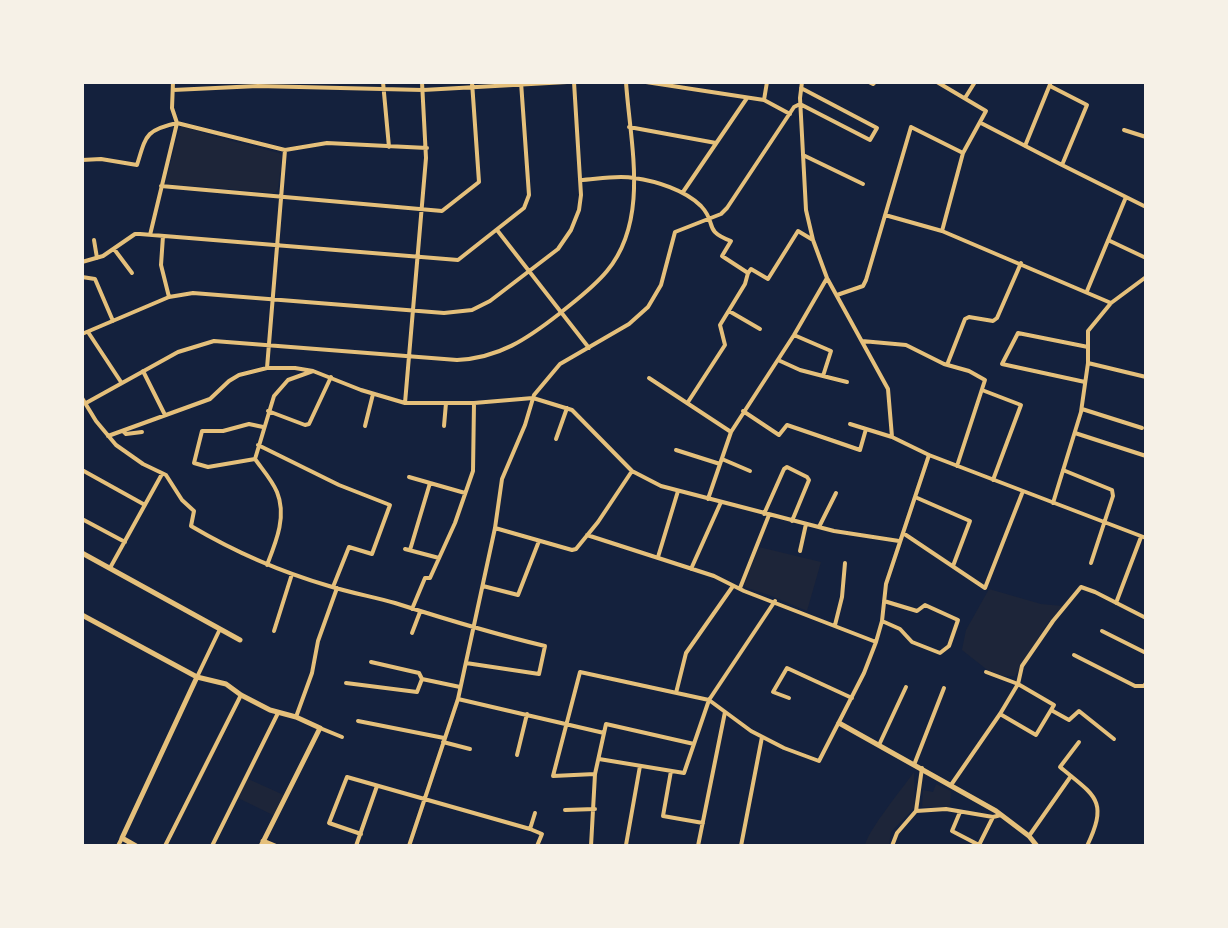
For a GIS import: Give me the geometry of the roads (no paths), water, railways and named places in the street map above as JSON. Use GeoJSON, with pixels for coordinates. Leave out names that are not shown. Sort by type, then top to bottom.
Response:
{"type":"FeatureCollection","features":[{"type":"Feature","properties":{"kind":"street"},"geometry":{"type":"LineString","coordinates":[[150,235],[177,123],[172,108],[172,82]]}},
{"type":"Feature","properties":{"kind":"street"},"geometry":{"type":"LineString","coordinates":[[382,82],[389,146]]}},
{"type":"Feature","properties":{"kind":"street"},"geometry":{"type":"LineString","coordinates":[[405,403],[427,148],[422,82]]}},
{"type":"Feature","properties":{"kind":"street"},"geometry":{"type":"LineString","coordinates":[[173,90],[258,84],[423,90],[472,85],[568,82]]}},
{"type":"Feature","properties":{"kind":"street"},"geometry":{"type":"LineString","coordinates":[[82,334],[169,297],[202,292],[452,313],[472,310],[490,301],[558,249],[571,230],[580,205],[574,82]]}},
{"type":"Feature","properties":{"kind":"street"},"geometry":{"type":"LineString","coordinates":[[86,403],[183,349],[214,341],[457,360],[497,353],[528,338],[591,289],[609,269],[622,248],[633,212],[633,177],[626,82]]}},
{"type":"Feature","properties":{"kind":"street"},"geometry":{"type":"LineString","coordinates":[[646,82],[764,100],[790,114]]}},
{"type":"Feature","properties":{"kind":"street"},"geometry":{"type":"LineString","coordinates":[[764,100],[767,82]]}},
{"type":"Feature","properties":{"kind":"street"},"geometry":{"type":"LineString","coordinates":[[802,82],[800,104],[806,210],[813,240],[826,278],[888,389],[892,437]]}},
{"type":"Feature","properties":{"kind":"street"},"geometry":{"type":"LineString","coordinates":[[869,82],[872,84],[875,82]]}},
{"type":"Feature","properties":{"kind":"street"},"geometry":{"type":"LineString","coordinates":[[937,82],[986,111],[963,153],[942,231]]}},
{"type":"Feature","properties":{"kind":"street"},"geometry":{"type":"LineString","coordinates":[[965,98],[974,82]]}},
{"type":"Feature","properties":{"kind":"street"},"geometry":{"type":"LineString","coordinates":[[82,262],[97,258],[135,234],[458,260],[524,208],[528,199],[522,83]]}},
{"type":"Feature","properties":{"kind":"street"},"geometry":{"type":"LineString","coordinates":[[1025,146],[1050,84],[1087,105],[1062,165]]}},
{"type":"Feature","properties":{"kind":"street"},"geometry":{"type":"LineString","coordinates":[[162,186],[442,211],[479,182],[472,85]]}},
{"type":"Feature","properties":{"kind":"street"},"geometry":{"type":"LineString","coordinates":[[800,104],[870,140],[877,128],[801,88]]}},
{"type":"Feature","properties":{"kind":"street"},"geometry":{"type":"LineString","coordinates":[[683,192],[747,98]]}},
{"type":"Feature","properties":{"kind":"street"},"geometry":{"type":"LineString","coordinates":[[409,846],[458,699],[495,528],[502,479],[525,425],[536,392],[560,364],[629,324],[648,307],[661,285],[675,232],[721,214],[727,208],[794,107],[800,104]]}},
{"type":"Feature","properties":{"kind":"street"},"geometry":{"type":"LineString","coordinates":[[82,160],[101,159],[138,165],[146,137],[161,127],[177,123],[285,150],[327,143],[427,148]]}},
{"type":"Feature","properties":{"kind":"street"},"geometry":{"type":"LineString","coordinates":[[981,123],[1146,207]]}},
{"type":"Feature","properties":{"kind":"street"},"geometry":{"type":"LineString","coordinates":[[629,127],[716,143]]}},
{"type":"Feature","properties":{"kind":"street"},"geometry":{"type":"LineString","coordinates":[[837,295],[863,286],[911,127],[963,153]]}},
{"type":"Feature","properties":{"kind":"street"},"geometry":{"type":"LineString","coordinates":[[1124,130],[1146,137]]}},
{"type":"Feature","properties":{"kind":"street"},"geometry":{"type":"LineString","coordinates":[[267,368],[285,150]]}},
{"type":"Feature","properties":{"kind":"street"},"geometry":{"type":"LineString","coordinates":[[803,155],[864,184]]}},
{"type":"Feature","properties":{"kind":"street"},"geometry":{"type":"LineString","coordinates":[[580,180],[633,177],[683,192],[700,205],[710,218],[711,228],[716,235],[731,241],[722,256],[748,273]]}},
{"type":"Feature","properties":{"kind":"street"},"geometry":{"type":"LineString","coordinates":[[1088,291],[1126,197]]}},
{"type":"Feature","properties":{"kind":"street"},"geometry":{"type":"LineString","coordinates":[[885,215],[942,231],[1088,291],[1111,303]]}},
{"type":"Feature","properties":{"kind":"street"},"geometry":{"type":"LineString","coordinates":[[497,230],[589,348]]}},
{"type":"Feature","properties":{"kind":"street"},"geometry":{"type":"LineString","coordinates":[[688,402],[725,345],[720,325],[745,284],[748,273],[752,269],[768,279],[798,231],[813,240]]}},
{"type":"Feature","properties":{"kind":"street"},"geometry":{"type":"LineString","coordinates":[[163,236],[161,265],[169,297]]}},
{"type":"Feature","properties":{"kind":"street"},"geometry":{"type":"LineString","coordinates":[[94,240],[97,258]]}},
{"type":"Feature","properties":{"kind":"street"},"geometry":{"type":"LineString","coordinates":[[1108,240],[1146,258]]}},
{"type":"Feature","properties":{"kind":"street"},"geometry":{"type":"LineString","coordinates":[[114,249],[132,273]]}},
{"type":"Feature","properties":{"kind":"street"},"geometry":{"type":"LineString","coordinates":[[947,365],[965,319],[969,317],[993,322],[997,318],[1021,263]]}},
{"type":"Feature","properties":{"kind":"street"},"geometry":{"type":"LineString","coordinates":[[82,277],[96,279],[113,321]]}},
{"type":"Feature","properties":{"kind":"street"},"geometry":{"type":"LineString","coordinates":[[1053,503],[1082,409],[1088,363],[1088,331],[1111,303],[1146,277]]}},
{"type":"Feature","properties":{"kind":"street"},"geometry":{"type":"LineString","coordinates":[[708,500],[731,432],[794,335],[826,278]]}},
{"type":"Feature","properties":{"kind":"street"},"geometry":{"type":"LineString","coordinates":[[729,311],[760,329]]}},
{"type":"Feature","properties":{"kind":"street"},"geometry":{"type":"LineString","coordinates":[[88,332],[121,382]]}},
{"type":"Feature","properties":{"kind":"street"},"geometry":{"type":"LineString","coordinates":[[1085,382],[1002,364],[1018,333],[1088,347]]}},
{"type":"Feature","properties":{"kind":"street"},"geometry":{"type":"LineString","coordinates":[[794,335],[831,351],[823,376]]}},
{"type":"Feature","properties":{"kind":"street"},"geometry":{"type":"LineString","coordinates":[[862,341],[906,345],[947,365],[969,371],[985,380],[956,466]]}},
{"type":"Feature","properties":{"kind":"street"},"geometry":{"type":"LineString","coordinates":[[778,360],[800,370],[847,382]]}},
{"type":"Feature","properties":{"kind":"street"},"geometry":{"type":"LineString","coordinates":[[1088,363],[1146,377]]}},
{"type":"Feature","properties":{"kind":"street"},"geometry":{"type":"LineString","coordinates":[[108,436],[210,399],[229,381],[239,375],[267,368],[295,368],[313,371],[373,394],[405,403],[474,403],[533,398],[572,410],[632,471],[652,483],[678,492],[792,521],[899,541]]}},
{"type":"Feature","properties":{"kind":"street"},"geometry":{"type":"LineString","coordinates":[[143,371],[165,415]]}},
{"type":"Feature","properties":{"kind":"street"},"geometry":{"type":"LineString","coordinates":[[254,459],[262,427],[274,396],[284,383],[313,371]]}},
{"type":"Feature","properties":{"kind":"street"},"geometry":{"type":"LineString","coordinates":[[268,411],[305,425],[309,424],[331,377]]}},
{"type":"Feature","properties":{"kind":"street"},"geometry":{"type":"LineString","coordinates":[[649,378],[731,432]]}},
{"type":"Feature","properties":{"kind":"street"},"geometry":{"type":"LineString","coordinates":[[982,390],[1021,406],[993,480]]}},
{"type":"Feature","properties":{"kind":"street"},"geometry":{"type":"LineString","coordinates":[[365,426],[373,394]]}},
{"type":"Feature","properties":{"kind":"street"},"geometry":{"type":"LineString","coordinates":[[82,398],[108,436],[126,453],[169,478],[182,500],[194,510],[191,526],[268,565],[292,574],[473,629],[545,646],[539,674],[466,662]]}},
{"type":"Feature","properties":{"kind":"street"},"geometry":{"type":"LineString","coordinates":[[444,426],[446,403]]}},
{"type":"Feature","properties":{"kind":"street"},"geometry":{"type":"LineString","coordinates":[[412,609],[425,578],[430,578],[439,558],[473,471],[474,403]]}},
{"type":"Feature","properties":{"kind":"street"},"geometry":{"type":"LineString","coordinates":[[556,439],[567,408]]}},
{"type":"Feature","properties":{"kind":"street"},"geometry":{"type":"LineString","coordinates":[[1082,409],[1142,428]]}},
{"type":"Feature","properties":{"kind":"street"},"geometry":{"type":"LineString","coordinates":[[743,411],[779,435],[787,425],[860,450],[866,429]]}},
{"type":"Feature","properties":{"kind":"street"},"geometry":{"type":"LineString","coordinates":[[254,459],[208,467],[194,463],[202,431],[223,431],[249,424],[262,427]]}},
{"type":"Feature","properties":{"kind":"street"},"geometry":{"type":"LineString","coordinates":[[850,424],[892,437],[956,466],[1143,537],[1116,603]]}},
{"type":"Feature","properties":{"kind":"street"},"geometry":{"type":"LineString","coordinates":[[123,431],[126,434],[142,432]]}},
{"type":"Feature","properties":{"kind":"street"},"geometry":{"type":"LineString","coordinates":[[1075,433],[1146,456]]}},
{"type":"Feature","properties":{"kind":"street"},"geometry":{"type":"LineString","coordinates":[[258,445],[339,485],[390,505],[372,554],[349,547],[318,642],[312,673],[296,717]]}},
{"type":"Feature","properties":{"kind":"street"},"geometry":{"type":"LineString","coordinates":[[676,450],[750,471]]}},
{"type":"Feature","properties":{"kind":"street"},"geometry":{"type":"LineString","coordinates":[[595,774],[552,776],[580,672],[709,700],[762,737],[819,761],[852,698],[876,642],[882,621],[886,584],[899,541],[930,455]]}},
{"type":"Feature","properties":{"kind":"street"},"geometry":{"type":"LineString","coordinates":[[254,459],[276,491],[279,500],[279,532],[268,565]]}},
{"type":"Feature","properties":{"kind":"street"},"geometry":{"type":"LineString","coordinates":[[764,514],[784,469],[787,467],[807,477],[809,480],[792,521]]}},
{"type":"Feature","properties":{"kind":"street"},"geometry":{"type":"LineString","coordinates":[[82,470],[145,505]]}},
{"type":"Feature","properties":{"kind":"street"},"geometry":{"type":"LineString","coordinates":[[1063,470],[1112,490],[1113,496],[1090,563]]}},
{"type":"Feature","properties":{"kind":"street"},"geometry":{"type":"LineString","coordinates":[[495,528],[572,550],[580,548],[632,471]]}},
{"type":"Feature","properties":{"kind":"street"},"geometry":{"type":"LineString","coordinates":[[110,568],[162,474]]}},
{"type":"Feature","properties":{"kind":"street"},"geometry":{"type":"LineString","coordinates":[[409,477],[466,493]]}},
{"type":"Feature","properties":{"kind":"street"},"geometry":{"type":"LineString","coordinates":[[430,483],[408,549],[439,558]]}},
{"type":"Feature","properties":{"kind":"street"},"geometry":{"type":"LineString","coordinates":[[903,533],[985,588],[1023,491]]}},
{"type":"Feature","properties":{"kind":"street"},"geometry":{"type":"LineString","coordinates":[[658,557],[678,492]]}},
{"type":"Feature","properties":{"kind":"street"},"geometry":{"type":"LineString","coordinates":[[819,527],[836,493]]}},
{"type":"Feature","properties":{"kind":"street"},"geometry":{"type":"LineString","coordinates":[[915,497],[970,521],[953,566]]}},
{"type":"Feature","properties":{"kind":"street"},"geometry":{"type":"LineString","coordinates":[[691,568],[721,502]]}},
{"type":"Feature","properties":{"kind":"street"},"geometry":{"type":"LineString","coordinates":[[740,588],[769,515]]}},
{"type":"Feature","properties":{"kind":"street"},"geometry":{"type":"LineString","coordinates":[[82,519],[125,542]]}},
{"type":"Feature","properties":{"kind":"street"},"geometry":{"type":"LineString","coordinates":[[800,551],[806,524]]}},
{"type":"Feature","properties":{"kind":"street"},"geometry":{"type":"LineString","coordinates":[[587,535],[612,545],[691,568],[876,642]]}},
{"type":"Feature","properties":{"kind":"street"},"geometry":{"type":"LineString","coordinates":[[483,586],[518,595],[539,541]]}},
{"type":"Feature","properties":{"kind":"street"},"geometry":{"type":"LineString","coordinates":[[82,553],[240,640]]}},
{"type":"Feature","properties":{"kind":"street"},"geometry":{"type":"LineString","coordinates":[[835,625],[842,597],[845,563]]}},
{"type":"Feature","properties":{"kind":"street"},"geometry":{"type":"LineString","coordinates":[[274,630],[292,574]]}},
{"type":"Feature","properties":{"kind":"street"},"geometry":{"type":"LineString","coordinates":[[676,692],[686,653],[733,586]]}},
{"type":"Feature","properties":{"kind":"street"},"geometry":{"type":"LineString","coordinates":[[952,785],[1018,684],[1022,666],[1053,621],[1081,587],[1095,592],[1146,618]]}},
{"type":"Feature","properties":{"kind":"street"},"geometry":{"type":"LineString","coordinates":[[599,759],[684,773],[709,700],[775,601]]}},
{"type":"Feature","properties":{"kind":"street"},"geometry":{"type":"LineString","coordinates":[[882,621],[900,629],[912,642],[940,652],[949,646],[958,620],[925,606],[917,611],[884,601]]}},
{"type":"Feature","properties":{"kind":"street"},"geometry":{"type":"LineString","coordinates":[[412,634],[420,612]]}},
{"type":"Feature","properties":{"kind":"street"},"geometry":{"type":"LineString","coordinates":[[82,615],[197,677],[226,684],[241,695],[278,713],[296,717],[342,737]]}},
{"type":"Feature","properties":{"kind":"street"},"geometry":{"type":"LineString","coordinates":[[118,846],[220,629]]}},
{"type":"Feature","properties":{"kind":"street"},"geometry":{"type":"LineString","coordinates":[[1102,631],[1146,653]]}},
{"type":"Feature","properties":{"kind":"street"},"geometry":{"type":"LineString","coordinates":[[1074,654],[1135,686],[1144,686],[1146,683]]}},
{"type":"Feature","properties":{"kind":"street"},"geometry":{"type":"LineString","coordinates":[[346,683],[417,692],[422,679],[419,673],[370,662]]}},
{"type":"Feature","properties":{"kind":"street"},"geometry":{"type":"LineString","coordinates":[[789,698],[773,692],[787,668],[852,698]]}},
{"type":"Feature","properties":{"kind":"street"},"geometry":{"type":"LineString","coordinates":[[986,672],[1018,684],[1054,705],[1036,735],[1000,714]]}},
{"type":"Feature","properties":{"kind":"street"},"geometry":{"type":"LineString","coordinates":[[422,679],[460,688]]}},
{"type":"Feature","properties":{"kind":"street"},"geometry":{"type":"LineString","coordinates":[[879,745],[906,687]]}},
{"type":"Feature","properties":{"kind":"street"},"geometry":{"type":"LineString","coordinates":[[914,764],[944,688]]}},
{"type":"Feature","properties":{"kind":"street"},"geometry":{"type":"LineString","coordinates":[[165,846],[241,695]]}},
{"type":"Feature","properties":{"kind":"street"},"geometry":{"type":"LineString","coordinates":[[458,699],[604,733]]}},
{"type":"Feature","properties":{"kind":"street"},"geometry":{"type":"LineString","coordinates":[[1052,710],[1069,720],[1079,711],[1114,739]]}},
{"type":"Feature","properties":{"kind":"street"},"geometry":{"type":"LineString","coordinates":[[698,846],[725,712]]}},
{"type":"Feature","properties":{"kind":"street"},"geometry":{"type":"LineString","coordinates":[[212,846],[278,713]]}},
{"type":"Feature","properties":{"kind":"street"},"geometry":{"type":"LineString","coordinates":[[517,755],[527,714]]}},
{"type":"Feature","properties":{"kind":"street"},"geometry":{"type":"LineString","coordinates":[[358,721],[444,740],[470,749]]}},
{"type":"Feature","properties":{"kind":"street"},"geometry":{"type":"LineString","coordinates":[[839,723],[952,785],[1001,815],[1029,836],[1037,846]]}},
{"type":"Feature","properties":{"kind":"street"},"geometry":{"type":"LineString","coordinates":[[591,846],[595,809],[595,774],[606,724],[694,744]]}},
{"type":"Feature","properties":{"kind":"street"},"geometry":{"type":"LineString","coordinates":[[275,846],[262,844],[320,728]]}},
{"type":"Feature","properties":{"kind":"street"},"geometry":{"type":"LineString","coordinates":[[741,846],[762,737]]}},
{"type":"Feature","properties":{"kind":"street"},"geometry":{"type":"LineString","coordinates":[[1079,742],[1060,767],[1090,792],[1098,804],[1097,825],[1087,846]]}},
{"type":"Feature","properties":{"kind":"street"},"geometry":{"type":"LineString","coordinates":[[626,845],[640,766]]}},
{"type":"Feature","properties":{"kind":"street"},"geometry":{"type":"LineString","coordinates":[[892,846],[897,833],[916,811],[922,768]]}},
{"type":"Feature","properties":{"kind":"street"},"geometry":{"type":"LineString","coordinates":[[671,771],[663,816],[703,823]]}},
{"type":"Feature","properties":{"kind":"street"},"geometry":{"type":"LineString","coordinates":[[1029,836],[1071,776]]}},
{"type":"Feature","properties":{"kind":"street"},"geometry":{"type":"LineString","coordinates":[[361,834],[329,823],[347,777],[530,828],[542,834],[538,846]]}},
{"type":"Feature","properties":{"kind":"street"},"geometry":{"type":"LineString","coordinates":[[356,846],[377,786]]}},
{"type":"Feature","properties":{"kind":"street"},"geometry":{"type":"LineString","coordinates":[[565,810],[595,809]]}},
{"type":"Feature","properties":{"kind":"street"},"geometry":{"type":"LineString","coordinates":[[916,811],[943,809],[993,816],[1001,815]]}},
{"type":"Feature","properties":{"kind":"street"},"geometry":{"type":"LineString","coordinates":[[960,812],[952,831],[979,845],[993,816]]}},
{"type":"Feature","properties":{"kind":"street"},"geometry":{"type":"LineString","coordinates":[[530,828],[535,813]]}},
{"type":"Feature","properties":{"kind":"street"},"geometry":{"type":"LineString","coordinates":[[122,838],[136,846]]}}]}
